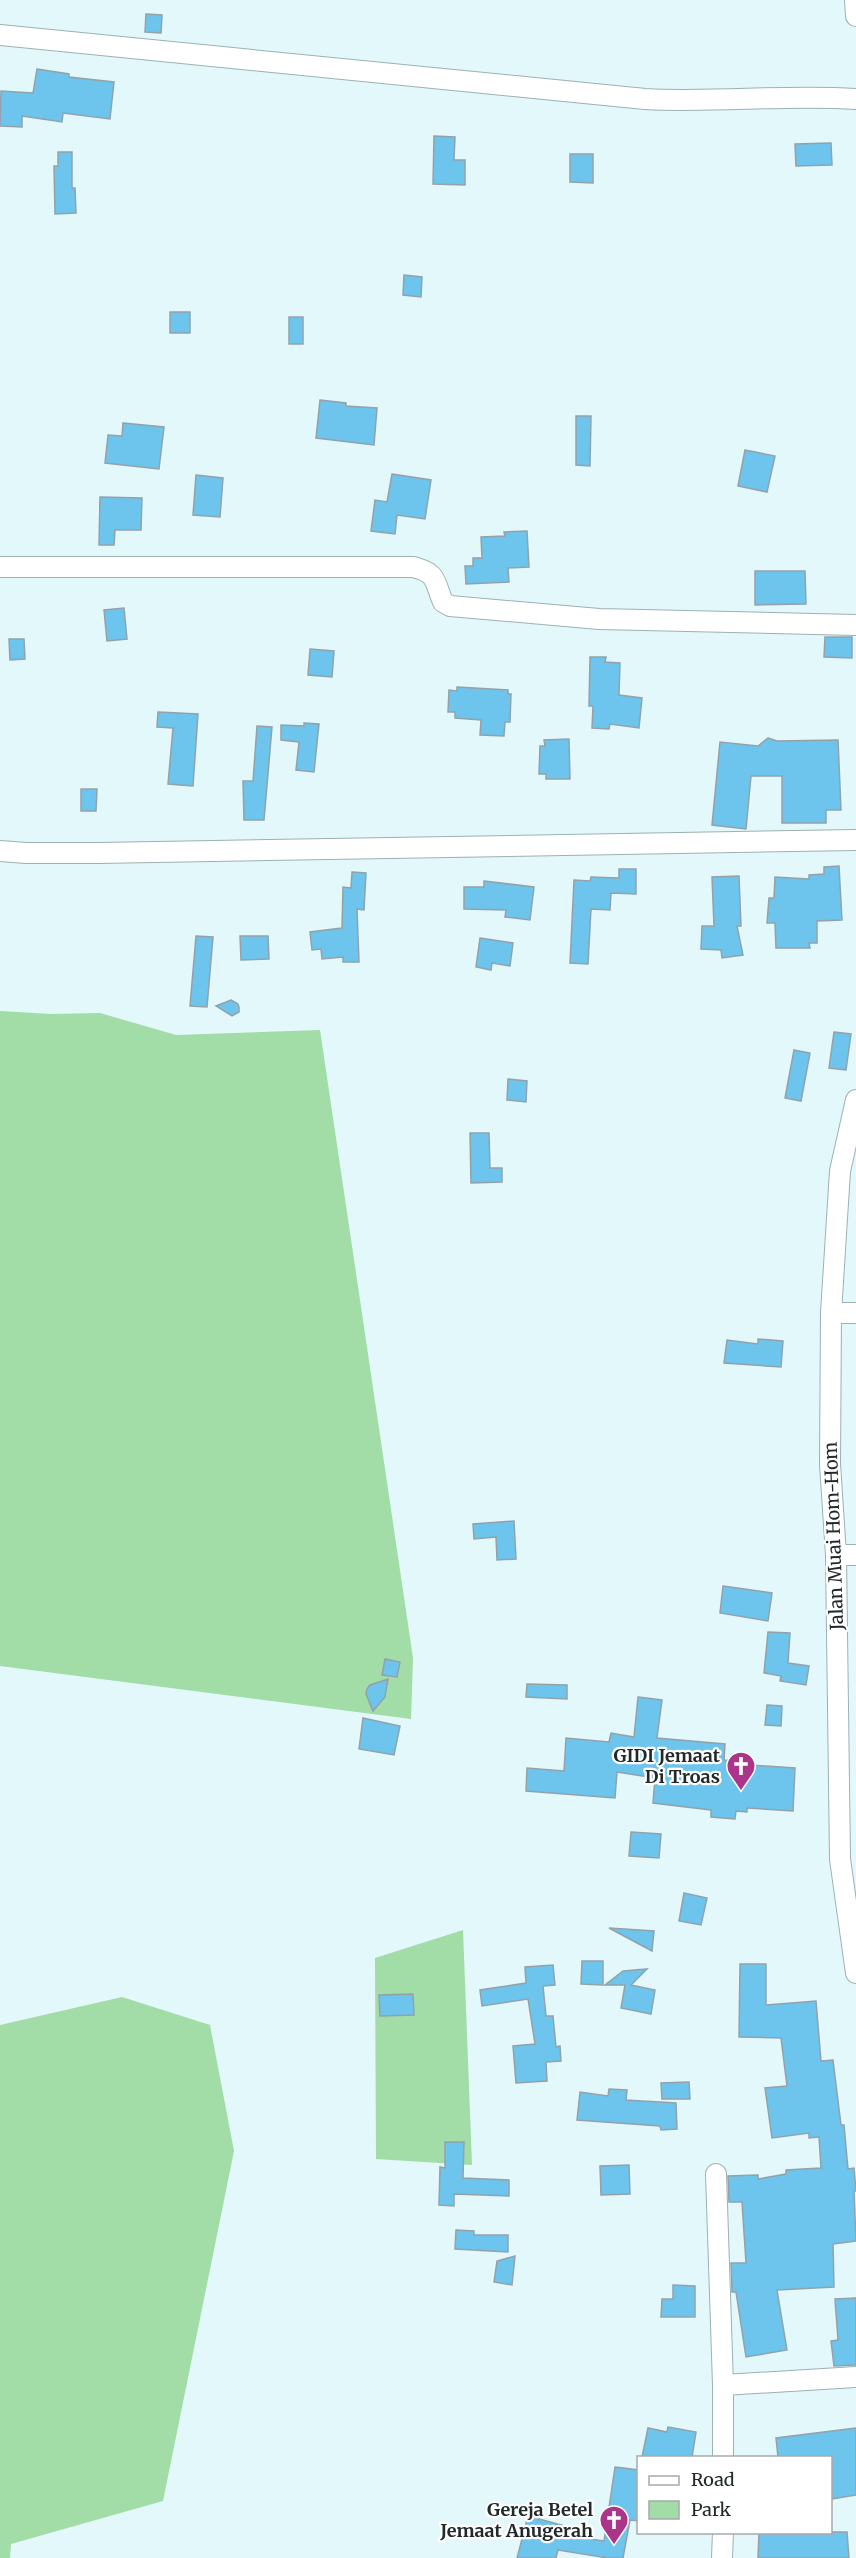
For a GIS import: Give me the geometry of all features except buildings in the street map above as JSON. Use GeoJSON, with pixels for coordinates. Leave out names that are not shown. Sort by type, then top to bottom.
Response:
{"type":"FeatureCollection","features":[{"type":"Feature","properties":{"kind":"street"},"geometry":{"type":"LineString","coordinates":[[855,0],[856,16]]}},
{"type":"Feature","properties":{"kind":"street"},"geometry":{"type":"LineString","coordinates":[[0,35],[645,99],[682,101],[815,96],[856,99]]}},
{"type":"Feature","properties":{"kind":"street"},"geometry":{"type":"LineString","coordinates":[[0,567],[413,567],[427,571],[435,578],[443,602],[450,606],[599,619],[856,625]]}},
{"type":"Feature","properties":{"kind":"street"},"geometry":{"type":"LineString","coordinates":[[0,851],[26,853],[158,852],[856,840]]}},
{"type":"Feature","properties":{"kind":"street","name":"Jalan Muai Hom-Hom"},"geometry":{"type":"LineString","coordinates":[[856,1100],[840,1171],[831,1313],[830,1464],[836,1555],[840,1859],[851,1914],[856,1973]]}},
{"type":"Feature","properties":{"kind":"street"},"geometry":{"type":"LineString","coordinates":[[831,1313],[856,1313]]}},
{"type":"Feature","properties":{"kind":"street"},"geometry":{"type":"LineString","coordinates":[[836,1555],[856,1555]]}},
{"type":"Feature","properties":{"kind":"street"},"geometry":{"type":"LineString","coordinates":[[716,2174],[723,2456]]}},
{"type":"Feature","properties":{"kind":"street"},"geometry":{"type":"LineString","coordinates":[[723,2385],[856,2377]]}},
{"type":"Feature","properties":{"kind":"street"},"geometry":{"type":"LineString","coordinates":[[722,2558],[723,2534]]}},
{"type":"Feature","properties":{"kind":"green space"},"geometry":{"type":"Polygon","coordinates":[[[0,1011],[51,1014],[100,1013],[176,1035],[320,1030],[413,1658],[411,1719],[0,1666],[0,1011]]]}},
{"type":"Feature","properties":{"kind":"green space"},"geometry":{"type":"Polygon","coordinates":[[[463,1930],[472,2165],[376,2159],[375,1958],[463,1930]]]}},
{"type":"Feature","properties":{"kind":"green space"},"geometry":{"type":"Polygon","coordinates":[[[122,1997],[210,2025],[234,2151],[163,2501],[11,2544],[10,2558],[0,2558],[0,2025],[122,1997]]]}},
{"type":"Feature","properties":{"kind":"place","name":"GIDI Jemaat Di Troas"},"geometry":{"type":"Point","coordinates":[741,1792]}},
{"type":"Feature","properties":{"kind":"place","name":"Gereja Betel Jemaat Anugerah"},"geometry":{"type":"Point","coordinates":[614,2546]}}]}
